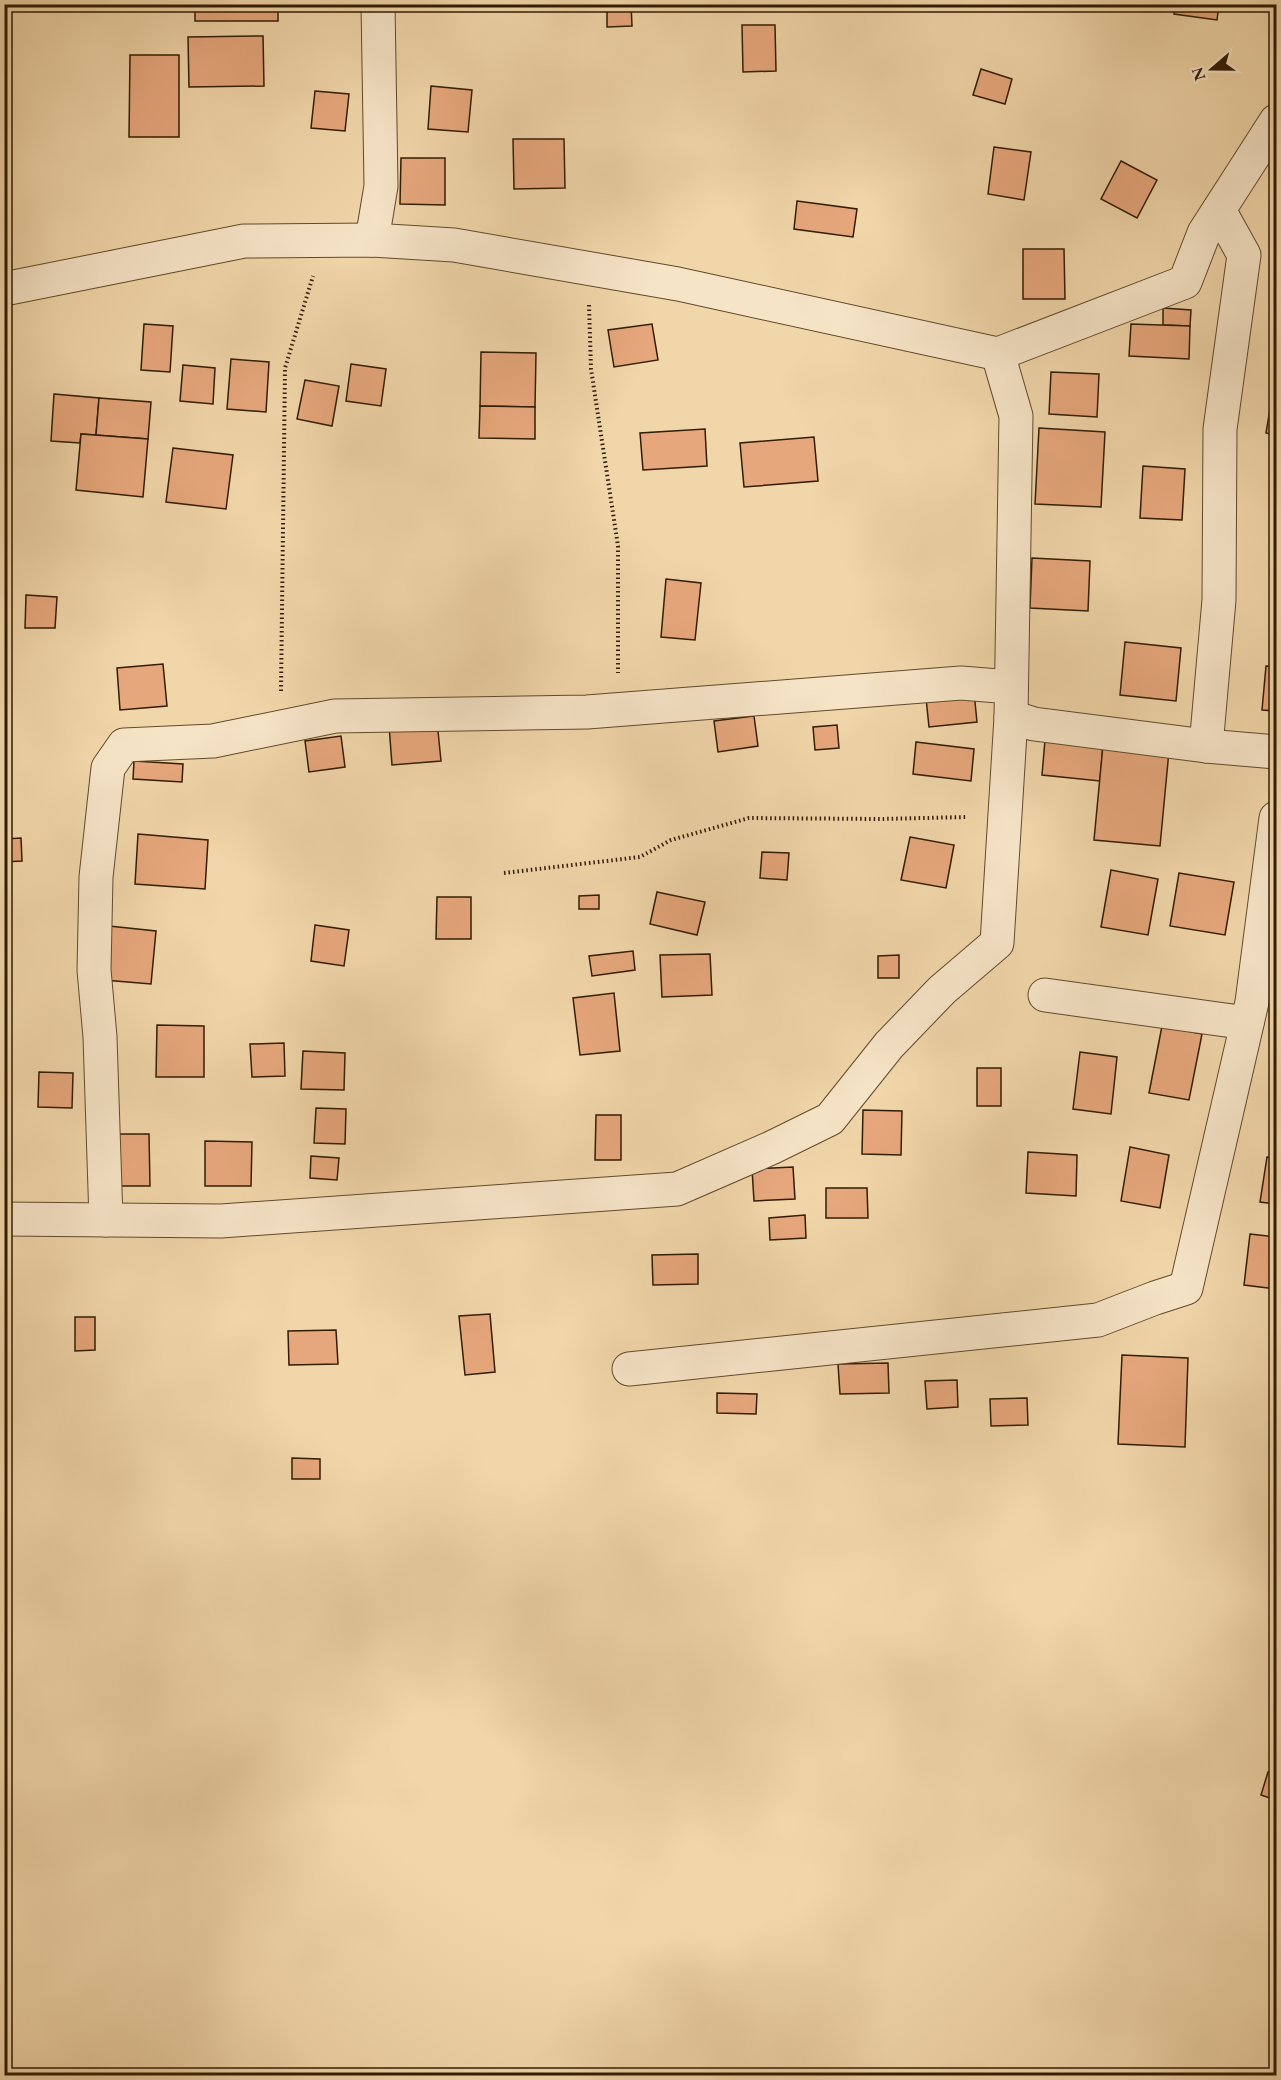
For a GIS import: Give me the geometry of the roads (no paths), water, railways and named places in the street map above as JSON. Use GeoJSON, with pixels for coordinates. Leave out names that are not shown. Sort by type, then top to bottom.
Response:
{"type":"FeatureCollection","features":[{"type":"Feature","properties":{"kind":"street"},"geometry":{"type":"LineString","coordinates":[[372,240],[381,186],[378,4]]}},
{"type":"Feature","properties":{"kind":"street"},"geometry":{"type":"LineString","coordinates":[[4,289],[244,241],[372,240],[454,245],[678,284],[998,354],[1185,282],[1204,233],[1276,121]]}},
{"type":"Feature","properties":{"kind":"street"},"geometry":{"type":"LineString","coordinates":[[1206,746],[1219,600],[1220,429],[1244,255],[1219,210]]}},
{"type":"Feature","properties":{"kind":"street"},"geometry":{"type":"LineString","coordinates":[[4,1219],[221,1221],[676,1189],[771,1149],[830,1119],[890,1045],[942,990],[997,943],[1011,702],[1016,416],[998,354]]}},
{"type":"Feature","properties":{"kind":"street"},"geometry":{"type":"LineString","coordinates":[[106,1220],[100,1038],[94,970],[96,877],[108,768],[124,745],[213,741],[335,716],[619,710],[961,683],[1011,702],[1034,724],[1206,746],[1276,752]]}},
{"type":"Feature","properties":{"kind":"street"},"geometry":{"type":"LineString","coordinates":[[628,1369],[1098,1320],[1186,1288],[1252,1002],[1276,818]]}},
{"type":"Feature","properties":{"kind":"street"},"geometry":{"type":"LineString","coordinates":[[1045,995],[1247,1023]]}}]}
